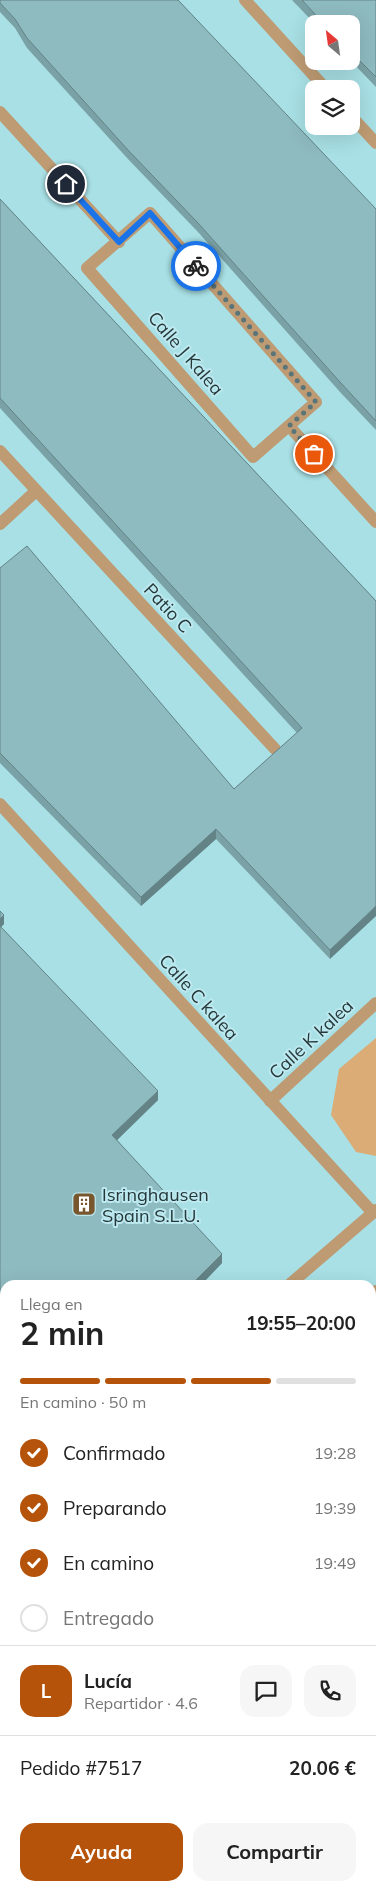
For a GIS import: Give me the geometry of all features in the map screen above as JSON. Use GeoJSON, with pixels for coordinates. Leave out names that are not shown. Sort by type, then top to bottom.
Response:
{"type":"FeatureCollection","features":[{"type":"Feature","properties":{"kind":"street"},"geometry":{"type":"LineString","coordinates":[[245,0],[318,80]]}},
{"type":"Feature","properties":{"kind":"street"},"geometry":{"type":"LineString","coordinates":[[0,112],[119,242]]}},
{"type":"Feature","properties":{"kind":"street"},"geometry":{"type":"LineString","coordinates":[[360,121],[371,128],[376,143]]}},
{"type":"Feature","properties":{"kind":"street","name":"Calle J Kalea"},"geometry":{"type":"LineString","coordinates":[[150,213],[316,402],[253,457],[88,268],[119,242],[150,213]]}},
{"type":"Feature","properties":{"kind":"street"},"geometry":{"type":"LineString","coordinates":[[289,426],[376,522]]}},
{"type":"Feature","properties":{"kind":"street","name":"Patio C"},"geometry":{"type":"LineString","coordinates":[[0,451],[275,749]]}},
{"type":"Feature","properties":{"kind":"street"},"geometry":{"type":"LineString","coordinates":[[0,524],[36,491]]}},
{"type":"Feature","properties":{"kind":"street","name":"Calle C kalea"},"geometry":{"type":"LineString","coordinates":[[0,804],[270,1101],[374,1212]]}},
{"type":"Feature","properties":{"kind":"street","name":"Calle K kalea"},"geometry":{"type":"LineString","coordinates":[[270,1101],[376,1003]]}},
{"type":"Feature","properties":{"kind":"street"},"geometry":{"type":"LineString","coordinates":[[296,1280],[374,1212]]}},
{"type":"Feature","properties":{"kind":"shaded area"},"geometry":{"type":"Polygon","coordinates":[[[0,0],[376,0],[376,1280],[0,1280],[0,0]]]}},
{"type":"Feature","properties":{"kind":"shaded area"},"geometry":{"type":"Polygon","coordinates":[[[376,1038],[376,1156],[356,1152],[331,1115],[339,1069],[376,1038]]]}},
{"type":"Feature","properties":{"kind":"building"},"geometry":{"type":"Polygon","coordinates":[[[0,0],[178,0],[376,209],[376,421],[198,223],[128,150],[27,38],[15,19],[0,3],[0,0]]]}},
{"type":"Feature","properties":{"kind":"building"},"geometry":{"type":"Polygon","coordinates":[[[302,0],[376,0],[376,77],[360,61],[360,15],[316,15],[302,0]]]}},
{"type":"Feature","properties":{"kind":"building"},"geometry":{"type":"Polygon","coordinates":[[[0,199],[376,601],[376,906],[330,950],[216,829],[141,897],[0,753],[0,568],[27,546],[234,789],[302,728],[0,398],[0,199]]]}},
{"type":"Feature","properties":{"kind":"building"},"geometry":{"type":"Polygon","coordinates":[[[0,911],[4,915],[0,919],[0,911]]]}},
{"type":"Feature","properties":{"kind":"building","name":"Isringhausen Spain S.L.U."},"geometry":{"type":"Polygon","coordinates":[[[0,926],[158,1091],[112,1135],[222,1254],[196,1280],[0,1280],[0,926]]]}},
{"type":"Feature","properties":{"kind":"way so far"},"geometry":{"type":"LineString","coordinates":[[196,266],[316,402],[289,426],[314,454]]}},
{"type":"Feature","properties":{"kind":"place","name":"Isringhausen Spain S.L.U."},"geometry":{"type":"Point","coordinates":[84,1204]}},
{"type":"Feature","properties":{"kind":"route"},"geometry":{"type":"LineString","coordinates":[[66,184],[119,242],[150,213],[196,266]]}}]}
